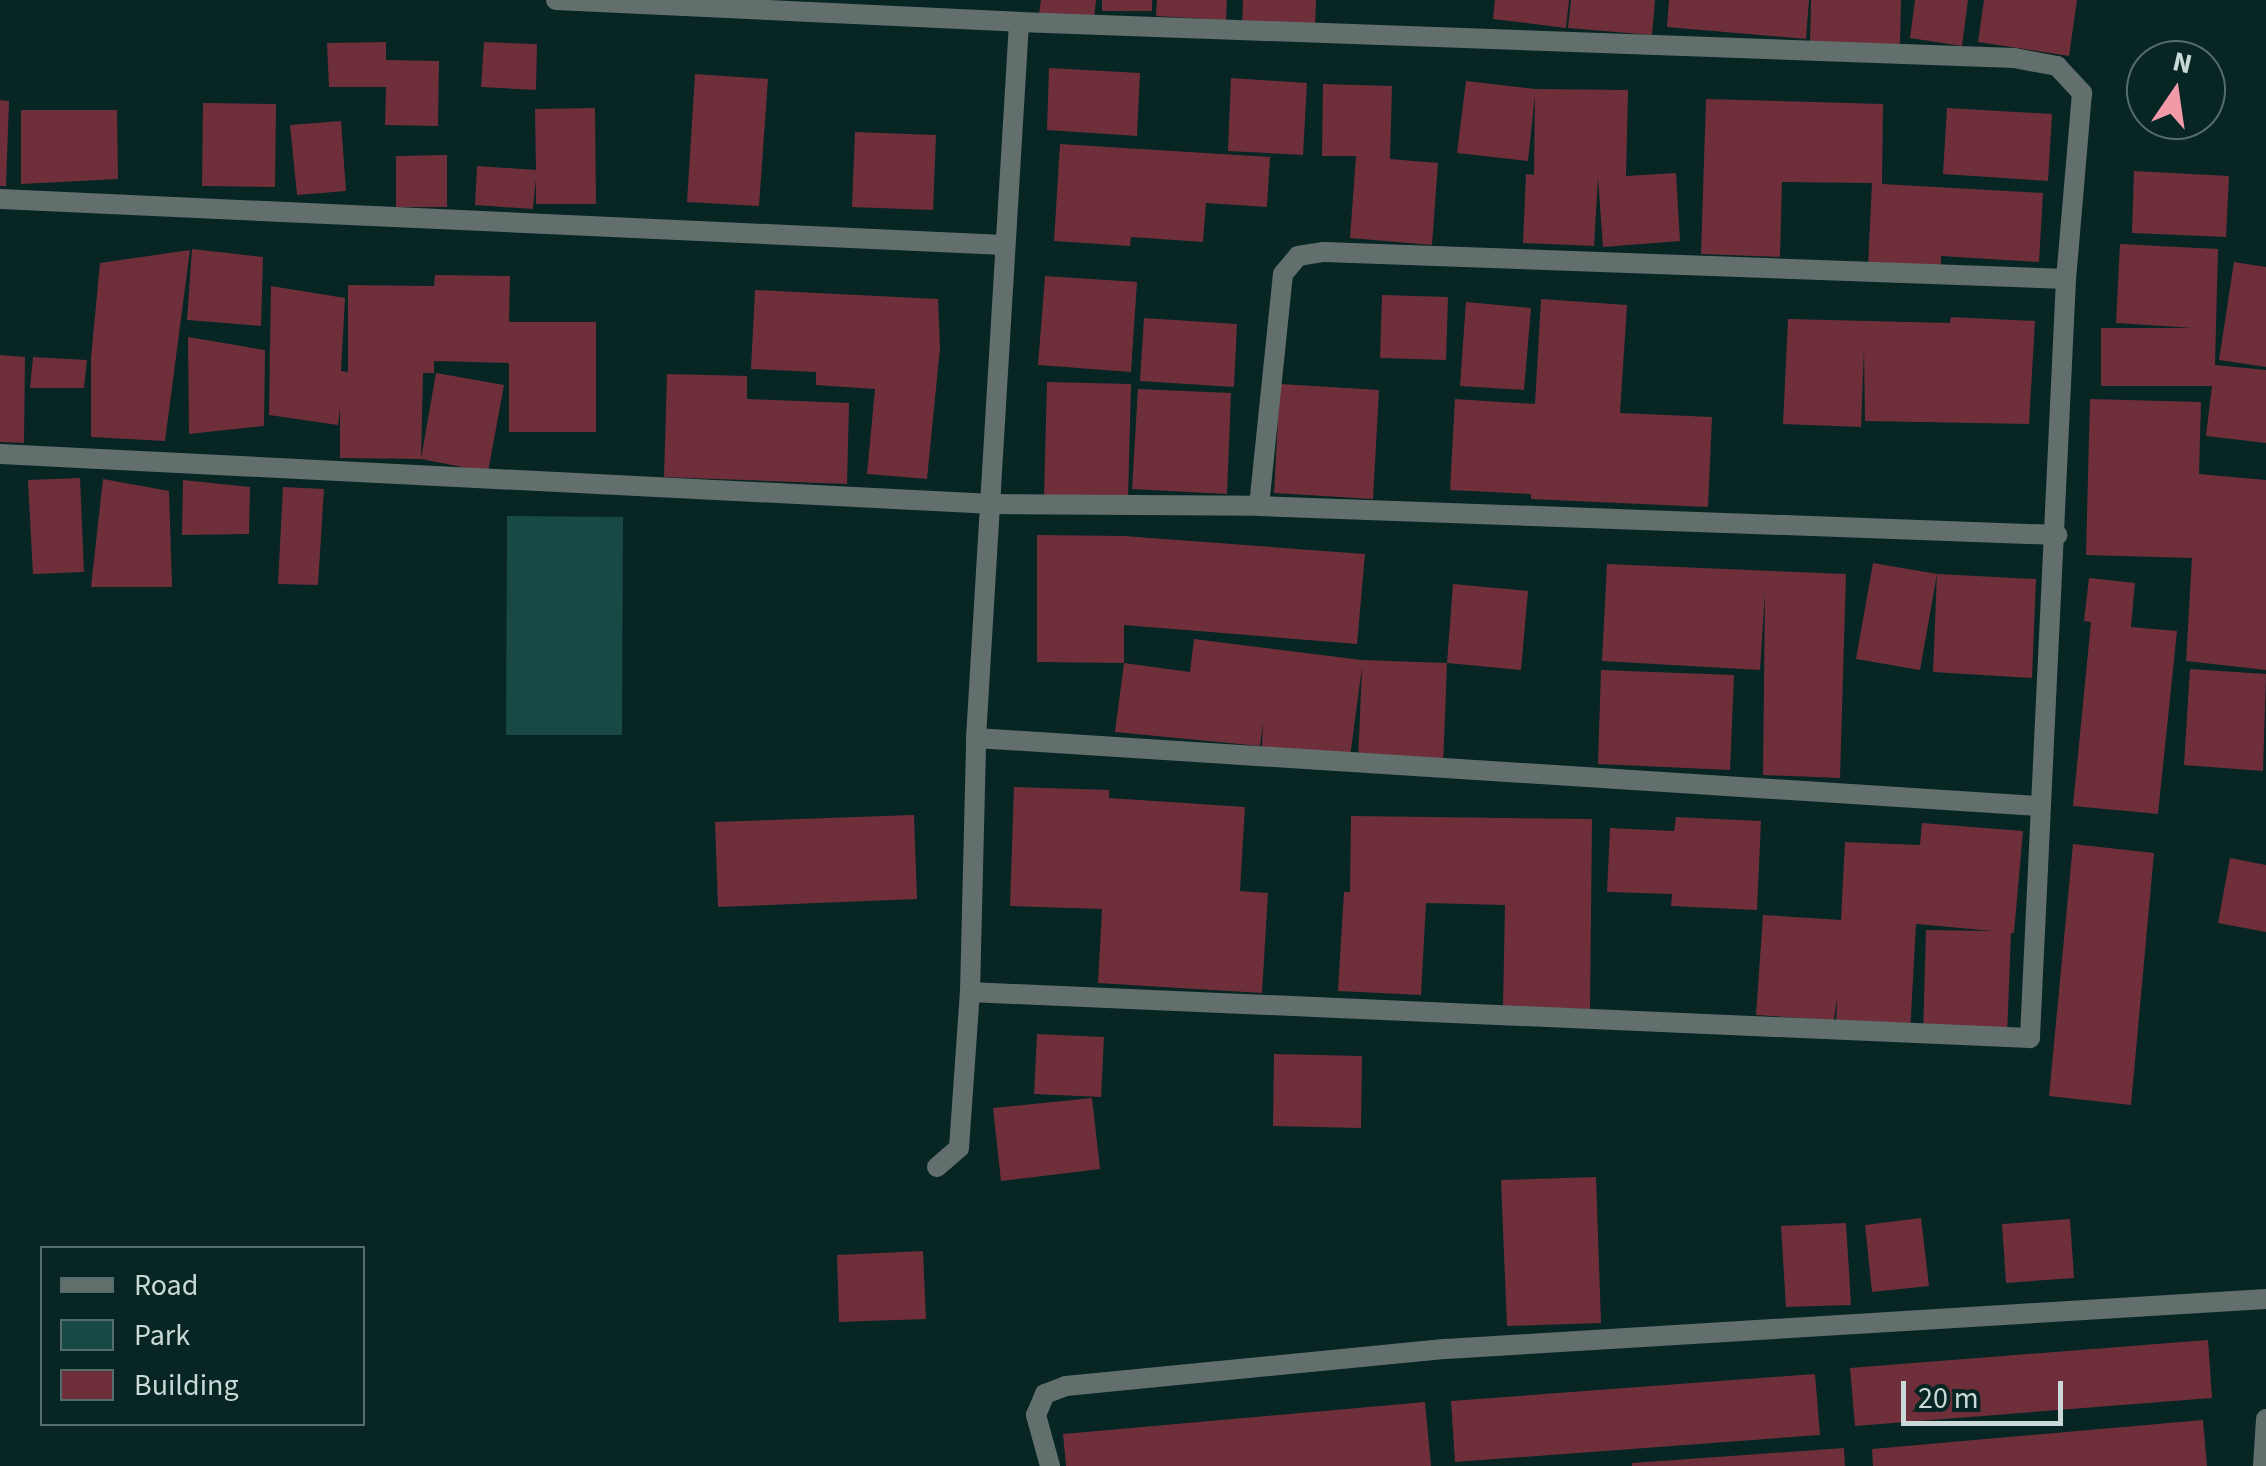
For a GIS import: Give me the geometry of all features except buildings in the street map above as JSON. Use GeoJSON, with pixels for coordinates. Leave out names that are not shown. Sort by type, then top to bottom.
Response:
{"type":"FeatureCollection","features":[{"type":"Feature","properties":{"kind":"street"},"geometry":{"type":"LineString","coordinates":[[556,0],[1018,22],[2014,58],[2056,66],[2082,94],[2066,278],[2057,535],[2039,806],[2030,1038],[970,992]]}},
{"type":"Feature","properties":{"kind":"street"},"geometry":{"type":"LineString","coordinates":[[937,1167],[959,1148],[970,992],[976,738],[993,504],[1018,22]]}},
{"type":"Feature","properties":{"kind":"street"},"geometry":{"type":"LineString","coordinates":[[0,199],[1004,245]]}},
{"type":"Feature","properties":{"kind":"street"},"geometry":{"type":"LineString","coordinates":[[1260,506],[1283,274],[1298,256],[1324,252],[2066,278]]}},
{"type":"Feature","properties":{"kind":"street"},"geometry":{"type":"LineString","coordinates":[[0,454],[993,504],[1260,506],[2057,535]]}},
{"type":"Feature","properties":{"kind":"street"},"geometry":{"type":"LineString","coordinates":[[976,738],[2039,806]]}},
{"type":"Feature","properties":{"kind":"street"},"geometry":{"type":"LineString","coordinates":[[1050,1466],[1036,1415],[1045,1394],[1066,1386],[1446,1349],[2266,1299]]}},
{"type":"Feature","properties":{"kind":"street"},"geometry":{"type":"LineString","coordinates":[[2263,1466],[2266,1419]]}},
{"type":"Feature","properties":{"kind":"green space"},"geometry":{"type":"Polygon","coordinates":[[[507,516],[623,517],[622,735],[506,735],[507,516]]]}}]}
